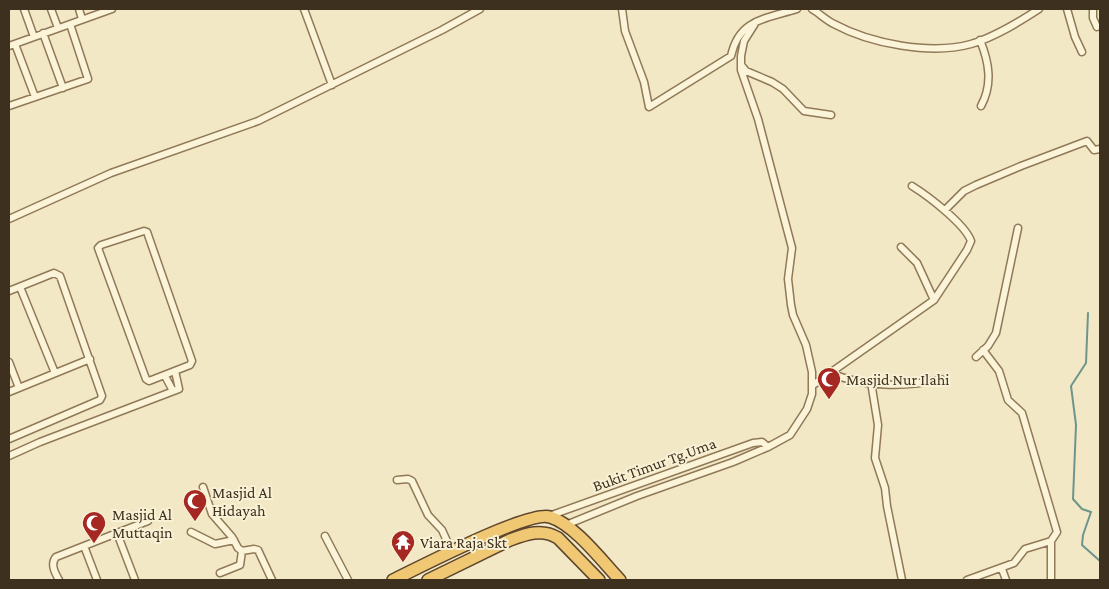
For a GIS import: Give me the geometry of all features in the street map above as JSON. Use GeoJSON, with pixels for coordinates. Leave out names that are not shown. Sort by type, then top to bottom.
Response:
{"type":"FeatureCollection","features":[{"type":"Feature","properties":{"kind":"highway"},"geometry":{"type":"LineString","coordinates":[[396,579],[505,526],[548,516],[566,525],[620,580]]}},
{"type":"Feature","properties":{"kind":"highway"},"geometry":{"type":"LineString","coordinates":[[428,580],[510,540],[523,535],[543,532],[558,538],[599,580]]}},
{"type":"Feature","properties":{"kind":"street"},"geometry":{"type":"LineString","coordinates":[[24,9],[34,37]]}},
{"type":"Feature","properties":{"kind":"street"},"geometry":{"type":"LineString","coordinates":[[51,9],[58,28]]}},
{"type":"Feature","properties":{"kind":"street"},"geometry":{"type":"LineString","coordinates":[[79,9],[82,20]]}},
{"type":"Feature","properties":{"kind":"street"},"geometry":{"type":"LineString","coordinates":[[35,97],[12,45],[112,9]]}},
{"type":"Feature","properties":{"kind":"street"},"geometry":{"type":"LineString","coordinates":[[304,9],[332,85]]}},
{"type":"Feature","properties":{"kind":"street"},"geometry":{"type":"LineString","coordinates":[[9,219],[111,173],[258,121],[480,9]]}},
{"type":"Feature","properties":{"kind":"street"},"geometry":{"type":"LineString","coordinates":[[622,9],[625,31],[644,82],[649,107],[731,56],[736,38],[742,30],[756,22],[797,9]]}},
{"type":"Feature","properties":{"kind":"street"},"geometry":{"type":"LineString","coordinates":[[812,9],[846,30],[874,40],[905,46],[944,48],[969,44],[980,40],[1039,9]]}},
{"type":"Feature","properties":{"kind":"street"},"geometry":{"type":"LineString","coordinates":[[1067,9],[1075,37],[1082,52]]}},
{"type":"Feature","properties":{"kind":"street"},"geometry":{"type":"LineString","coordinates":[[1093,9],[1093,18],[1097,27]]}},
{"type":"Feature","properties":{"kind":"street"},"geometry":{"type":"LineString","coordinates":[[756,22],[744,42],[740,64],[758,119],[792,248],[788,279],[791,305],[793,315],[809,354],[813,385]]}},
{"type":"Feature","properties":{"kind":"street"},"geometry":{"type":"LineString","coordinates":[[9,106],[88,79],[70,24]]}},
{"type":"Feature","properties":{"kind":"street"},"geometry":{"type":"LineString","coordinates":[[44,33],[63,88]]}},
{"type":"Feature","properties":{"kind":"street"},"geometry":{"type":"LineString","coordinates":[[980,40],[988,64],[990,78],[988,91],[981,106]]}},
{"type":"Feature","properties":{"kind":"street"},"geometry":{"type":"LineString","coordinates":[[740,64],[746,71],[783,89],[804,111],[831,115]]}},
{"type":"Feature","properties":{"kind":"street"},"geometry":{"type":"LineString","coordinates":[[945,210],[964,191],[1028,163],[1087,140],[1094,150],[1100,149]]}},
{"type":"Feature","properties":{"kind":"street"},"geometry":{"type":"LineString","coordinates":[[813,385],[934,300],[967,250],[971,241],[968,236],[945,210],[929,196],[912,186]]}},
{"type":"Feature","properties":{"kind":"street"},"geometry":{"type":"LineString","coordinates":[[976,357],[993,339],[996,333],[1018,228]]}},
{"type":"Feature","properties":{"kind":"street"},"geometry":{"type":"LineString","coordinates":[[144,231],[147,232],[192,361],[190,365],[165,376],[152,380],[146,379],[98,251],[101,244],[144,231]]}},
{"type":"Feature","properties":{"kind":"street"},"geometry":{"type":"LineString","coordinates":[[901,247],[917,263],[934,300]]}},
{"type":"Feature","properties":{"kind":"street"},"geometry":{"type":"LineString","coordinates":[[9,291],[54,273],[60,276],[102,393],[100,400],[9,439]]}},
{"type":"Feature","properties":{"kind":"street"},"geometry":{"type":"LineString","coordinates":[[20,287],[55,373]]}},
{"type":"Feature","properties":{"kind":"street"},"geometry":{"type":"LineString","coordinates":[[967,580],[1014,563],[1025,549],[1051,541],[1056,535],[1056,526],[1022,413],[1020,409],[1008,400],[999,370],[983,350]]}},
{"type":"Feature","properties":{"kind":"street"},"geometry":{"type":"LineString","coordinates":[[9,392],[90,359]]}},
{"type":"Feature","properties":{"kind":"street"},"geometry":{"type":"LineString","coordinates":[[9,362],[19,388]]}},
{"type":"Feature","properties":{"kind":"street"},"geometry":{"type":"LineString","coordinates":[[176,371],[176,390]]}},
{"type":"Feature","properties":{"kind":"street"},"geometry":{"type":"LineString","coordinates":[[830,372],[849,380],[903,385],[921,384],[941,379]]}},
{"type":"Feature","properties":{"kind":"street"},"geometry":{"type":"LineString","coordinates":[[165,376],[176,390]]}},
{"type":"Feature","properties":{"kind":"street"},"geometry":{"type":"LineString","coordinates":[[871,382],[878,425],[875,458],[884,483],[902,580]]}},
{"type":"Feature","properties":{"kind":"street","name":"Bukit Timur Tg.Uma"},"geometry":{"type":"LineString","coordinates":[[566,525],[768,447],[790,435],[807,409],[813,385]]}},
{"type":"Feature","properties":{"kind":"street"},"geometry":{"type":"LineString","coordinates":[[9,456],[40,442],[176,390]]}},
{"type":"Feature","properties":{"kind":"street","name":"Bukit Timur Tg.Uma"},"geometry":{"type":"LineString","coordinates":[[548,516],[753,442],[762,442],[768,447]]}},
{"type":"Feature","properties":{"kind":"street"},"geometry":{"type":"LineString","coordinates":[[397,480],[412,480],[428,515],[442,530],[452,552]]}},
{"type":"Feature","properties":{"kind":"street"},"geometry":{"type":"LineString","coordinates":[[203,488],[212,514],[242,551]]}},
{"type":"Feature","properties":{"kind":"street"},"geometry":{"type":"LineString","coordinates":[[59,580],[54,568],[54,559],[148,521]]}},
{"type":"Feature","properties":{"kind":"street"},"geometry":{"type":"LineString","coordinates":[[191,532],[215,544],[234,540]]}},
{"type":"Feature","properties":{"kind":"street"},"geometry":{"type":"LineString","coordinates":[[117,533],[135,580]]}},
{"type":"Feature","properties":{"kind":"street"},"geometry":{"type":"LineString","coordinates":[[325,536],[348,580]]}},
{"type":"Feature","properties":{"kind":"street"},"geometry":{"type":"LineString","coordinates":[[1051,541],[1051,580]]}},
{"type":"Feature","properties":{"kind":"street"},"geometry":{"type":"LineString","coordinates":[[84,546],[97,580]]}},
{"type":"Feature","properties":{"kind":"street"},"geometry":{"type":"LineString","coordinates":[[242,551],[258,550],[272,580]]}},
{"type":"Feature","properties":{"kind":"street"},"geometry":{"type":"LineString","coordinates":[[220,573],[240,565],[242,551]]}},
{"type":"Feature","properties":{"kind":"street"},"geometry":{"type":"LineString","coordinates":[[1002,568],[1006,580]]}},
{"type":"Feature","properties":{"kind":"waterway"},"geometry":{"type":"LineString","coordinates":[[1088,313],[1086,363],[1071,386],[1076,425],[1073,499],[1082,509],[1091,512],[1083,535],[1082,545],[1100,561]]}},
{"type":"Feature","properties":{"kind":"place","name":"Masjid Nur Ilahi"},"geometry":{"type":"Point","coordinates":[829,400]}},
{"type":"Feature","properties":{"kind":"place","name":"Masjid Al Hidayah"},"geometry":{"type":"Point","coordinates":[195,522]}},
{"type":"Feature","properties":{"kind":"place","name":"Masjid Al Muttaqin"},"geometry":{"type":"Point","coordinates":[94,544]}},
{"type":"Feature","properties":{"kind":"place","name":"Viara Raja Skt"},"geometry":{"type":"Point","coordinates":[403,563]}}]}
